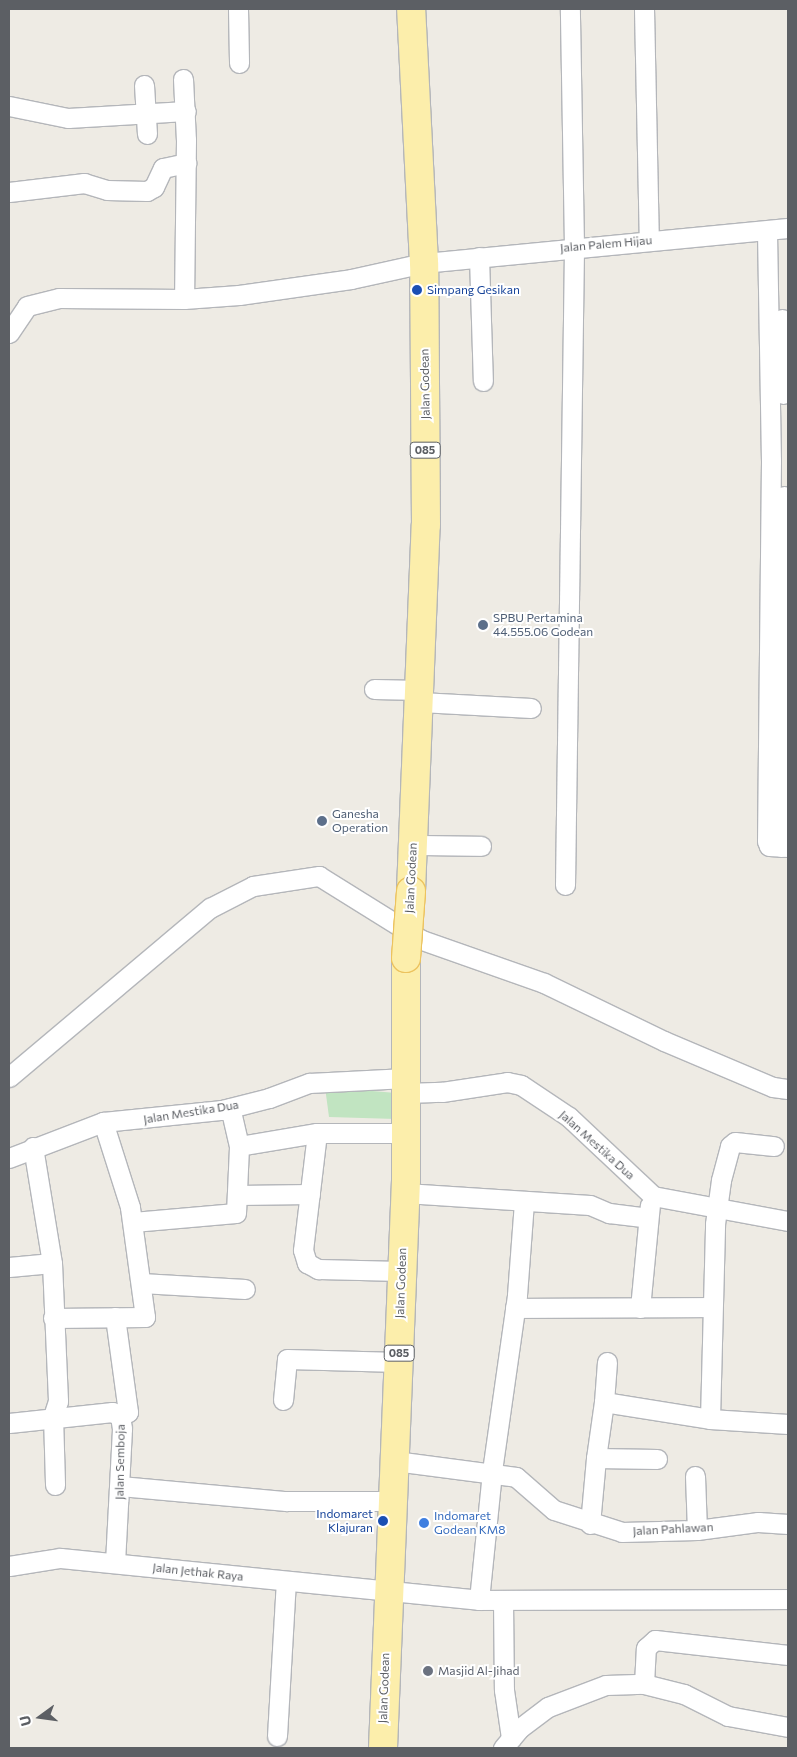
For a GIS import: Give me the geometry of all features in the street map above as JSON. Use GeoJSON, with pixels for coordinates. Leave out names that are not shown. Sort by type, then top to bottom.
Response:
{"type":"FeatureCollection","features":[{"type":"Feature","properties":{"kind":"main road","name":"Jalan Godean"},"geometry":{"type":"LineString","coordinates":[[383,1748],[405,1193],[406,958],[411,891],[426,525],[424,263],[411,9]]}},
{"type":"Feature","properties":{"kind":"street"},"geometry":{"type":"LineString","coordinates":[[238,9],[239,62]]}},
{"type":"Feature","properties":{"kind":"street"},"geometry":{"type":"LineString","coordinates":[[565,885],[574,246],[570,9]]}},
{"type":"Feature","properties":{"kind":"street"},"geometry":{"type":"LineString","coordinates":[[644,9],[649,240]]}},
{"type":"Feature","properties":{"kind":"street"},"geometry":{"type":"LineString","coordinates":[[183,79],[186,111],[184,299]]}},
{"type":"Feature","properties":{"kind":"street"},"geometry":{"type":"LineString","coordinates":[[144,85],[148,134]]}},
{"type":"Feature","properties":{"kind":"street"},"geometry":{"type":"LineString","coordinates":[[9,106],[68,118],[186,111]]}},
{"type":"Feature","properties":{"kind":"street"},"geometry":{"type":"LineString","coordinates":[[9,192],[84,183],[107,190],[147,191],[154,187],[163,168],[186,164]]}},
{"type":"Feature","properties":{"kind":"street"},"geometry":{"type":"LineString","coordinates":[[778,229],[785,334],[780,540]]}},
{"type":"Feature","properties":{"kind":"street"},"geometry":{"type":"LineString","coordinates":[[778,229],[780,540],[785,847]]}},
{"type":"Feature","properties":{"kind":"street","name":"Jalan Palem Hijau"},"geometry":{"type":"LineString","coordinates":[[18,306],[74,297],[184,299],[302,286],[424,263],[574,246],[778,229]]}},
{"type":"Feature","properties":{"kind":"street"},"geometry":{"type":"LineString","coordinates":[[479,257],[483,381]]}},
{"type":"Feature","properties":{"kind":"street"},"geometry":{"type":"LineString","coordinates":[[9,333],[18,306]]}},
{"type":"Feature","properties":{"kind":"street"},"geometry":{"type":"LineString","coordinates":[[374,689],[531,708]]}},
{"type":"Feature","properties":{"kind":"street"},"geometry":{"type":"LineString","coordinates":[[413,845],[480,846]]}},
{"type":"Feature","properties":{"kind":"street"},"geometry":{"type":"LineString","coordinates":[[9,1077],[210,908],[253,886],[319,876],[422,940],[544,983],[664,1042],[773,1087],[788,1088]]}},
{"type":"Feature","properties":{"kind":"street","name":"Jalan Mestika Dua"},"geometry":{"type":"LineString","coordinates":[[9,1158],[33,1147],[103,1122],[230,1108],[269,1098],[309,1083],[406,1085],[442,1092],[507,1082],[521,1085],[569,1117],[650,1205]]}},
{"type":"Feature","properties":{"kind":"street"},"geometry":{"type":"LineString","coordinates":[[133,1222],[236,1214],[239,1146],[230,1108]]}},
{"type":"Feature","properties":{"kind":"street"},"geometry":{"type":"LineString","coordinates":[[53,1318],[144,1317],[133,1222],[103,1122]]}},
{"type":"Feature","properties":{"kind":"street"},"geometry":{"type":"LineString","coordinates":[[239,1146],[317,1133],[406,1133]]}},
{"type":"Feature","properties":{"kind":"street"},"geometry":{"type":"LineString","coordinates":[[317,1133],[303,1250],[312,1267],[401,1272]]}},
{"type":"Feature","properties":{"kind":"street"},"geometry":{"type":"LineString","coordinates":[[710,1419],[716,1217],[730,1146],[735,1142],[774,1146]]}},
{"type":"Feature","properties":{"kind":"street"},"geometry":{"type":"LineString","coordinates":[[33,1147],[52,1263],[58,1401],[53,1416],[55,1485]]}},
{"type":"Feature","properties":{"kind":"street"},"geometry":{"type":"LineString","coordinates":[[405,1193],[590,1205],[609,1213],[650,1205],[716,1217],[788,1221]]}},
{"type":"Feature","properties":{"kind":"street"},"geometry":{"type":"LineString","coordinates":[[238,1195],[310,1194]]}},
{"type":"Feature","properties":{"kind":"street"},"geometry":{"type":"LineString","coordinates":[[479,1600],[492,1471],[515,1308],[524,1202]]}},
{"type":"Feature","properties":{"kind":"street"},"geometry":{"type":"LineString","coordinates":[[640,1308],[650,1205]]}},
{"type":"Feature","properties":{"kind":"street"},"geometry":{"type":"LineString","coordinates":[[9,1267],[52,1263]]}},
{"type":"Feature","properties":{"kind":"street"},"geometry":{"type":"LineString","coordinates":[[141,1283],[245,1289]]}},
{"type":"Feature","properties":{"kind":"street"},"geometry":{"type":"LineString","coordinates":[[515,1308],[712,1308]]}},
{"type":"Feature","properties":{"kind":"street"},"geometry":{"type":"LineString","coordinates":[[115,1317],[128,1412],[120,1416]]}},
{"type":"Feature","properties":{"kind":"street"},"geometry":{"type":"LineString","coordinates":[[283,1400],[287,1359],[399,1362]]}},
{"type":"Feature","properties":{"kind":"street"},"geometry":{"type":"LineString","coordinates":[[590,1524],[607,1362]]}},
{"type":"Feature","properties":{"kind":"street"},"geometry":{"type":"LineString","coordinates":[[604,1402],[710,1419],[788,1424]]}},
{"type":"Feature","properties":{"kind":"street","name":"Jalan Semboja"},"geometry":{"type":"LineString","coordinates":[[9,1423],[53,1416],[112,1412],[120,1416],[120,1486],[115,1562]]}},
{"type":"Feature","properties":{"kind":"street"},"geometry":{"type":"LineString","coordinates":[[596,1458],[657,1459]]}},
{"type":"Feature","properties":{"kind":"street","name":"Jalan Pahlawan"},"geometry":{"type":"LineString","coordinates":[[395,1461],[430,1468],[492,1471],[516,1477],[554,1510],[590,1524],[622,1532],[697,1530],[736,1524],[788,1524]]}},
{"type":"Feature","properties":{"kind":"street"},"geometry":{"type":"LineString","coordinates":[[695,1476],[697,1530]]}},
{"type":"Feature","properties":{"kind":"street"},"geometry":{"type":"LineString","coordinates":[[120,1486],[286,1501],[393,1501]]}},
{"type":"Feature","properties":{"kind":"street","name":"Jalan Jethak Raya"},"geometry":{"type":"LineString","coordinates":[[9,1566],[60,1558],[115,1562],[479,1600],[788,1599]]}},
{"type":"Feature","properties":{"kind":"street"},"geometry":{"type":"LineString","coordinates":[[277,1736],[286,1581]]}},
{"type":"Feature","properties":{"kind":"street"},"geometry":{"type":"LineString","coordinates":[[503,1600],[504,1690],[507,1743]]}},
{"type":"Feature","properties":{"kind":"street"},"geometry":{"type":"LineString","coordinates":[[644,1684],[646,1648],[655,1640],[788,1655]]}},
{"type":"Feature","properties":{"kind":"street"},"geometry":{"type":"LineString","coordinates":[[507,1743],[548,1707],[606,1685],[644,1684],[684,1694],[728,1716],[788,1727]]}},
{"type":"Feature","properties":{"kind":"green space"},"geometry":{"type":"Polygon","coordinates":[[[325,1087],[396,1093],[396,1119],[329,1117],[325,1087]]]}},
{"type":"Feature","properties":{"kind":"place","name":"Simpang Gesikan"},"geometry":{"type":"Point","coordinates":[417,290]}},
{"type":"Feature","properties":{"kind":"place","name":"SPBU Pertamina 44.555.06 Godean"},"geometry":{"type":"Point","coordinates":[483,625]}},
{"type":"Feature","properties":{"kind":"place","name":"Ganesha Operation"},"geometry":{"type":"Point","coordinates":[322,821]}},
{"type":"Feature","properties":{"kind":"place","name":"Indomaret Klajuran"},"geometry":{"type":"Point","coordinates":[383,1521]}},
{"type":"Feature","properties":{"kind":"place","name":"Indomaret Godean KM8"},"geometry":{"type":"Point","coordinates":[424,1523]}},
{"type":"Feature","properties":{"kind":"place","name":"Masjid Al-Jihad"},"geometry":{"type":"Point","coordinates":[428,1671]}}]}
